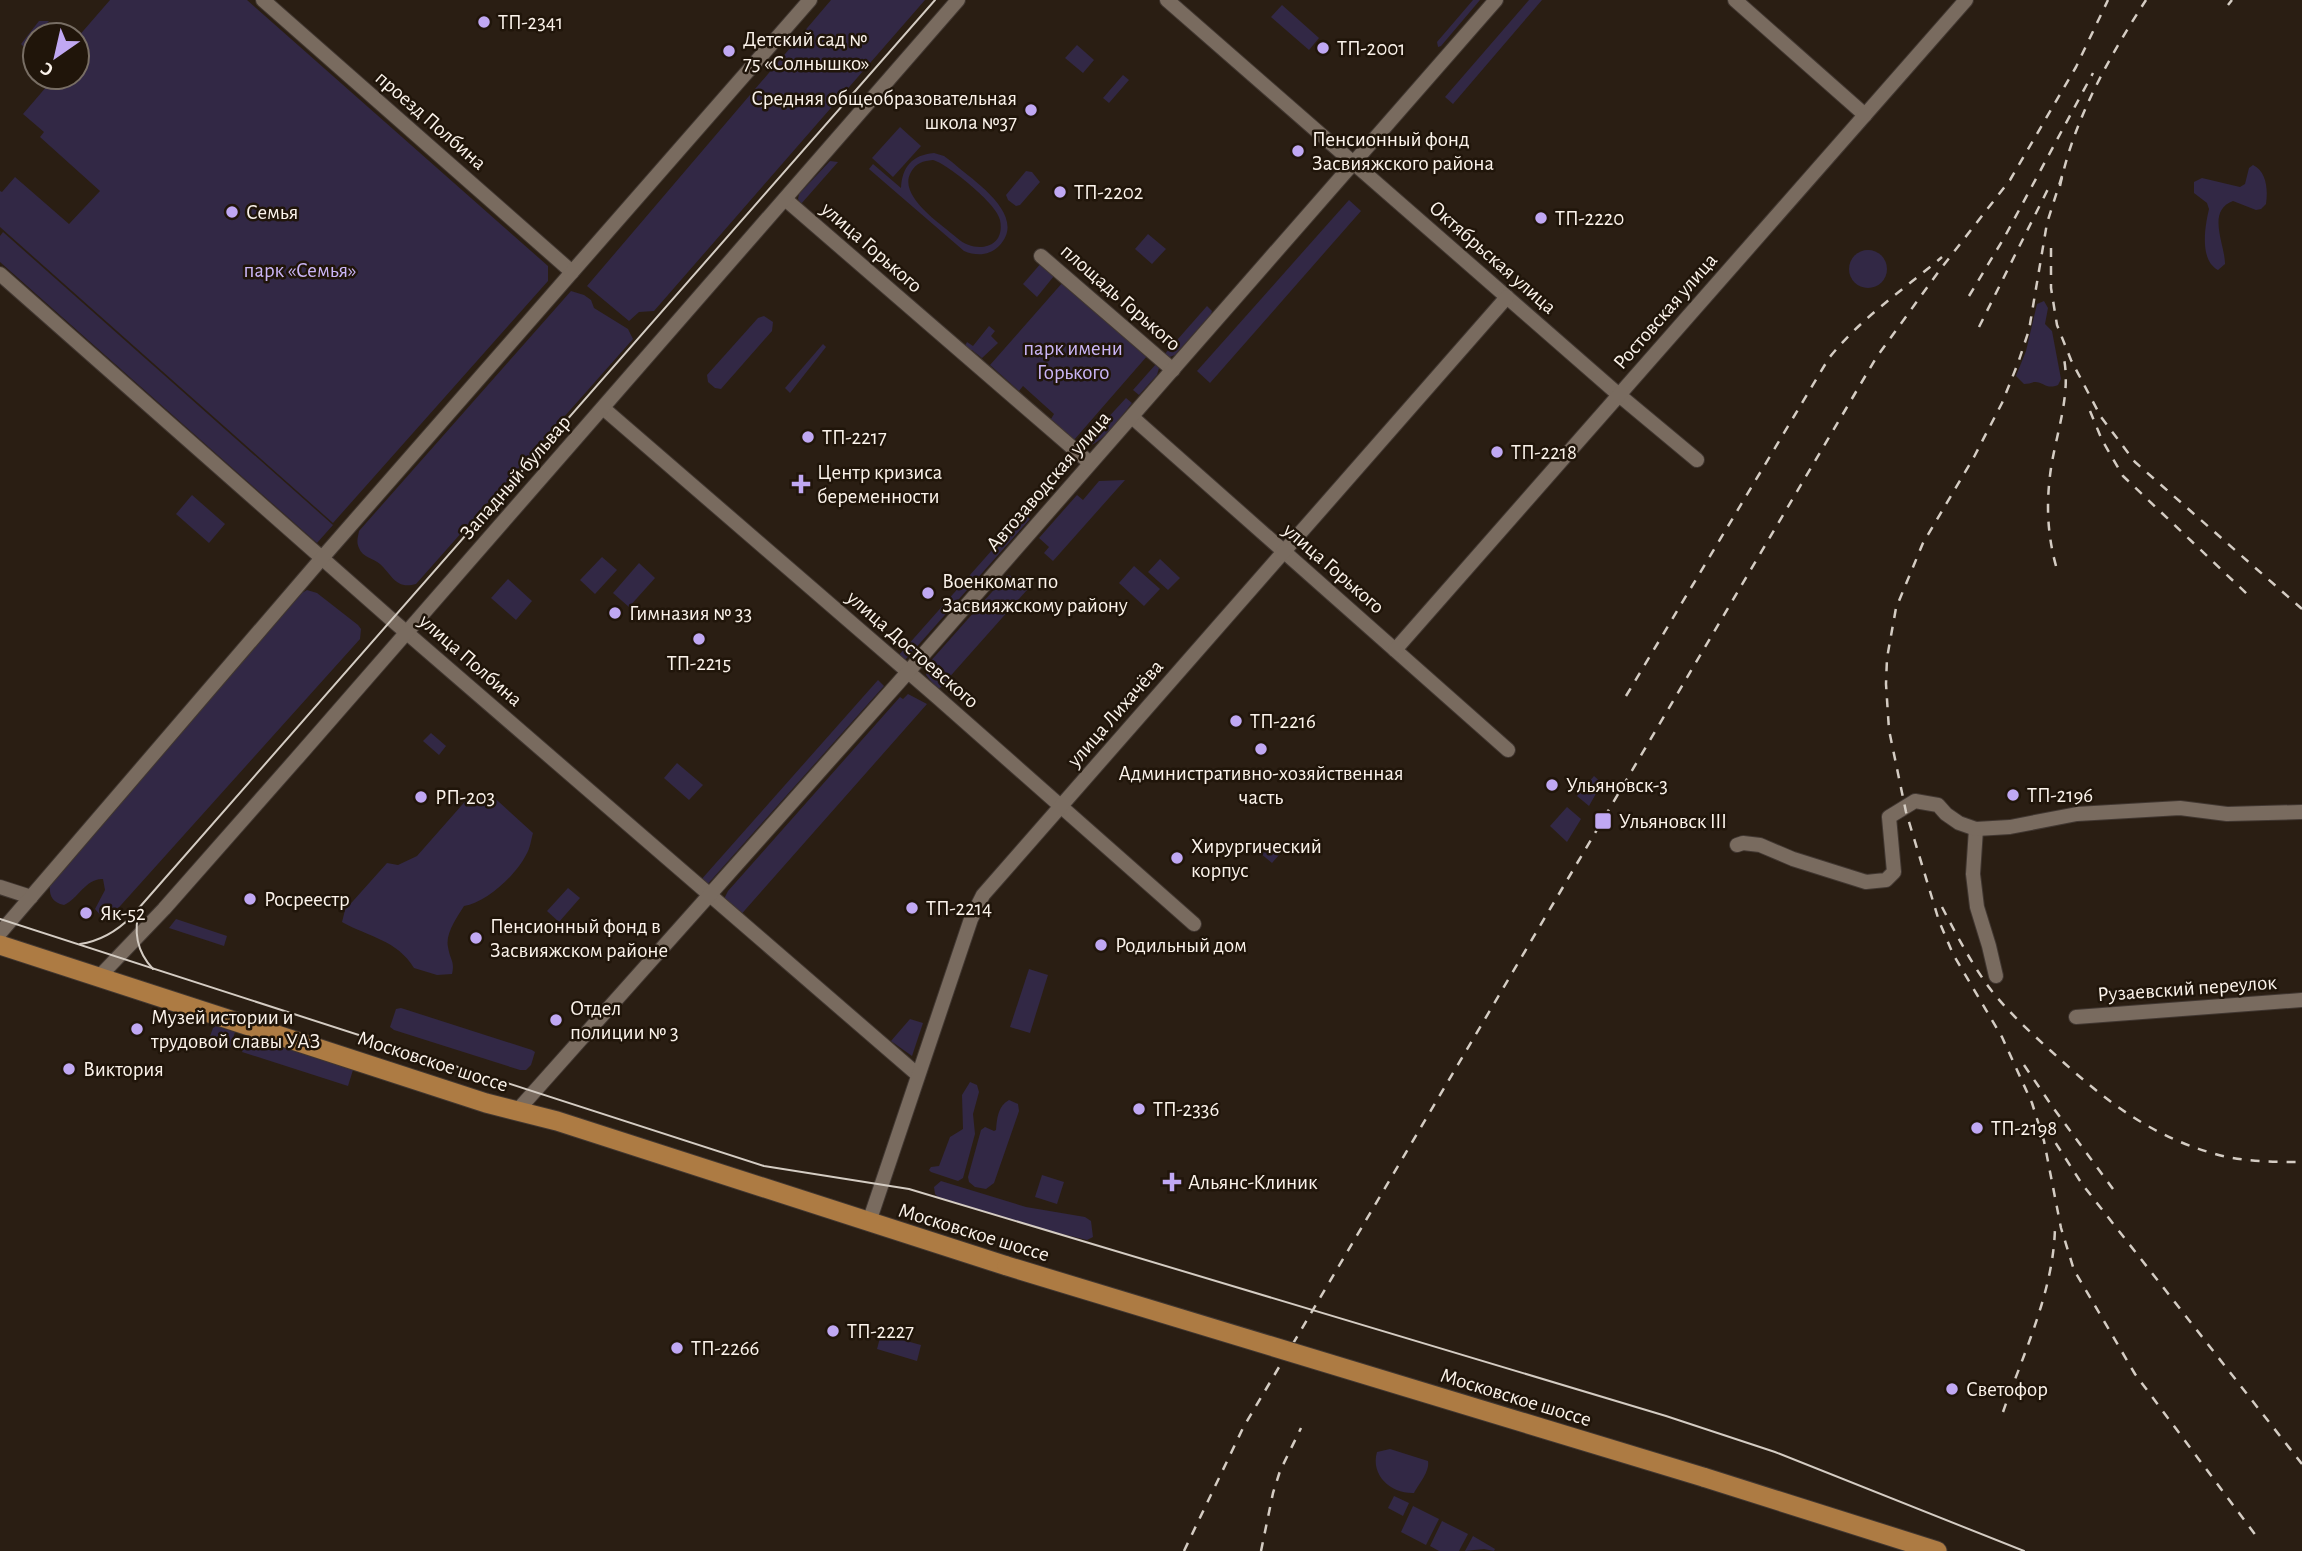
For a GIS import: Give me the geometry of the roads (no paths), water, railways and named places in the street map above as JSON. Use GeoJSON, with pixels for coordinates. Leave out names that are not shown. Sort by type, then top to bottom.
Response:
{"type":"FeatureCollection","features":[{"type":"Feature","properties":{"kind":"main road","name":"Московское шоссе"},"geometry":{"type":"LineString","coordinates":[[0,945],[869,1223],[1937,1551]]}},
{"type":"Feature","properties":{"kind":"street","name":"проезд Полбина"},"geometry":{"type":"LineString","coordinates":[[263,0],[572,272]]}},
{"type":"Feature","properties":{"kind":"street"},"geometry":{"type":"LineString","coordinates":[[0,933],[321,558],[810,0]]}},
{"type":"Feature","properties":{"kind":"street","name":"Западный бульвар"},"geometry":{"type":"LineString","coordinates":[[98,978],[182,889],[958,0]]}},
{"type":"Feature","properties":{"kind":"street","name":"Октябрьская улица"},"geometry":{"type":"LineString","coordinates":[[1167,0],[1619,395],[1698,460]]}},
{"type":"Feature","properties":{"kind":"street","name":"Автозаводская улица"},"geometry":{"type":"LineString","coordinates":[[517,1111],[908,672],[1496,0]]}},
{"type":"Feature","properties":{"kind":"street"},"geometry":{"type":"LineString","coordinates":[[1735,0],[1865,115]]}},
{"type":"Feature","properties":{"kind":"street","name":"Ростовская улица"},"geometry":{"type":"LineString","coordinates":[[1395,650],[1966,0]]}},
{"type":"Feature","properties":{"kind":"street","name":"улица Горького"},"geometry":{"type":"LineString","coordinates":[[785,199],[1090,463]]}},
{"type":"Feature","properties":{"kind":"street","name":"площадь Горького"},"geometry":{"type":"LineString","coordinates":[[1041,256],[1173,370]]}},
{"type":"Feature","properties":{"kind":"street","name":"улица Полбина"},"geometry":{"type":"LineString","coordinates":[[0,274],[321,558],[918,1075]]}},
{"type":"Feature","properties":{"kind":"street","name":"улица Лихачёва"},"geometry":{"type":"LineString","coordinates":[[869,1223],[974,910],[983,895],[1507,297]]}},
{"type":"Feature","properties":{"kind":"street","name":"улица Достоевского"},"geometry":{"type":"LineString","coordinates":[[603,408],[908,672],[1194,925]]}},
{"type":"Feature","properties":{"kind":"street","name":"улица Горького"},"geometry":{"type":"LineString","coordinates":[[1132,417],[1508,750]]}},
{"type":"Feature","properties":{"kind":"street"},"geometry":{"type":"LineString","coordinates":[[1738,845],[1760,845],[1793,859],[1866,882],[1886,880],[1894,872],[1889,817],[1915,802],[1938,805],[1959,823],[1976,829],[2010,827],[2077,814],[2180,808],[2227,814],[2302,812]]}},
{"type":"Feature","properties":{"kind":"street"},"geometry":{"type":"LineString","coordinates":[[1976,829],[1973,874],[1977,907],[1996,975]]}},
{"type":"Feature","properties":{"kind":"street"},"geometry":{"type":"LineString","coordinates":[[0,887],[31,897]]}},
{"type":"Feature","properties":{"kind":"street","name":"Рузаевский переулок"},"geometry":{"type":"LineString","coordinates":[[2076,1017],[2302,1000]]}},
{"type":"Feature","properties":{"kind":"tram line"},"geometry":{"type":"LineString","coordinates":[[80,944],[108,935],[131,917],[935,0]]}},
{"type":"Feature","properties":{"kind":"tram line"},"geometry":{"type":"LineString","coordinates":[[140,908],[138,941],[143,956],[153,969]]}},
{"type":"Feature","properties":{"kind":"tram line"},"geometry":{"type":"LineString","coordinates":[[0,919],[764,1166],[909,1189],[1666,1416],[1775,1452],[2024,1551]]}},
{"type":"Feature","properties":{"kind":"railway"},"geometry":{"type":"LineString","coordinates":[[1184,1551],[1243,1428],[1876,358],[2010,180],[2076,67],[2108,0]]}},
{"type":"Feature","properties":{"kind":"railway"},"geometry":{"type":"LineString","coordinates":[[2060,186],[2074,137],[2094,89],[2146,0]]}},
{"type":"Feature","properties":{"kind":"railway"},"geometry":{"type":"LineString","coordinates":[[2228,5],[2232,0]]}},
{"type":"Feature","properties":{"kind":"railway"},"geometry":{"type":"LineString","coordinates":[[1969,296],[2004,238],[2093,73]]}},
{"type":"Feature","properties":{"kind":"railway"},"geometry":{"type":"LineString","coordinates":[[2062,176],[2047,223],[2029,330],[2018,363],[2002,403],[1974,457],[1923,543],[1896,608],[1887,658],[1889,730],[1906,812],[1939,921],[1953,954],[2002,1037],[2032,1103],[2044,1141],[2061,1228],[2074,1270],[2135,1374],[2257,1537]]}},
{"type":"Feature","properties":{"kind":"railway"},"geometry":{"type":"LineString","coordinates":[[1979,327],[2051,183]]}},
{"type":"Feature","properties":{"kind":"railway"},"geometry":{"type":"LineString","coordinates":[[2051,248],[2051,288],[2057,325],[2071,360],[2101,417],[2135,462],[2302,609]]}},
{"type":"Feature","properties":{"kind":"railway"},"geometry":{"type":"LineString","coordinates":[[1626,696],[1829,358],[1869,317],[1942,257]]}},
{"type":"Feature","properties":{"kind":"railway"},"geometry":{"type":"LineString","coordinates":[[2056,566],[2049,529],[2048,493],[2065,397],[2063,354]]}},
{"type":"Feature","properties":{"kind":"railway"},"geometry":{"type":"LineString","coordinates":[[2090,411],[2102,440],[2123,476],[2247,594]]}},
{"type":"Feature","properties":{"kind":"railway"},"geometry":{"type":"LineString","coordinates":[[1942,907],[1975,967],[2002,1003],[2070,1068],[2126,1112],[2166,1136],[2212,1153],[2245,1160],[2302,1162]]}},
{"type":"Feature","properties":{"kind":"railway"},"geometry":{"type":"LineString","coordinates":[[2024,1065],[2113,1189]]}},
{"type":"Feature","properties":{"kind":"railway"},"geometry":{"type":"LineString","coordinates":[[2046,1128],[2082,1184],[2302,1464]]}},
{"type":"Feature","properties":{"kind":"railway"},"geometry":{"type":"LineString","coordinates":[[2003,1412],[2044,1296],[2054,1248],[2055,1224]]}},
{"type":"Feature","properties":{"kind":"railway"},"geometry":{"type":"LineString","coordinates":[[1261,1551],[1280,1471],[1301,1428]]}},
{"type":"Feature","properties":{"kind":"place","name":"ТП-2341"},"geometry":{"type":"Point","coordinates":[484,22]}},
{"type":"Feature","properties":{"kind":"place","name":"ТП-2001"},"geometry":{"type":"Point","coordinates":[1323,48]}},
{"type":"Feature","properties":{"kind":"place","name":"Детский сад № 75 «Солнышко»"},"geometry":{"type":"Point","coordinates":[729,51]}},
{"type":"Feature","properties":{"kind":"place","name":"Средняя общеобразовательная школа №37"},"geometry":{"type":"Point","coordinates":[1031,110]}},
{"type":"Feature","properties":{"kind":"place","name":"Пенсионный фонд Засвияжского района"},"geometry":{"type":"Point","coordinates":[1298,151]}},
{"type":"Feature","properties":{"kind":"place","name":"ТП-2202"},"geometry":{"type":"Point","coordinates":[1060,192]}},
{"type":"Feature","properties":{"kind":"place","name":"Семья"},"geometry":{"type":"Point","coordinates":[232,212]}},
{"type":"Feature","properties":{"kind":"place","name":"ТП-2220"},"geometry":{"type":"Point","coordinates":[1541,218]}},
{"type":"Feature","properties":{"kind":"place","name":"ТП-2217"},"geometry":{"type":"Point","coordinates":[808,437]}},
{"type":"Feature","properties":{"kind":"place","name":"ТП-2218"},"geometry":{"type":"Point","coordinates":[1497,452]}},
{"type":"Feature","properties":{"kind":"place","name":"Центр кризиса беременности"},"geometry":{"type":"Point","coordinates":[801,484]}},
{"type":"Feature","properties":{"kind":"place","name":"Военкомат по Засвияжскому району"},"geometry":{"type":"Point","coordinates":[928,593]}},
{"type":"Feature","properties":{"kind":"place","name":"Гимназия № 33"},"geometry":{"type":"Point","coordinates":[615,613]}},
{"type":"Feature","properties":{"kind":"place","name":"ТП-2215"},"geometry":{"type":"Point","coordinates":[699,639]}},
{"type":"Feature","properties":{"kind":"place","name":"ТП-2216"},"geometry":{"type":"Point","coordinates":[1236,721]}},
{"type":"Feature","properties":{"kind":"place","name":"Административно-хозяйственная часть"},"geometry":{"type":"Point","coordinates":[1261,749]}},
{"type":"Feature","properties":{"kind":"place","name":"Ульяновск-3"},"geometry":{"type":"Point","coordinates":[1552,785]}},
{"type":"Feature","properties":{"kind":"place","name":"ТП-2196"},"geometry":{"type":"Point","coordinates":[2013,795]}},
{"type":"Feature","properties":{"kind":"place","name":"РП-203"},"geometry":{"type":"Point","coordinates":[421,797]}},
{"type":"Feature","properties":{"kind":"place","name":"Ульяновск III"},"geometry":{"type":"Point","coordinates":[1603,821]}},
{"type":"Feature","properties":{"kind":"place","name":"Хирургический корпус"},"geometry":{"type":"Point","coordinates":[1177,858]}},
{"type":"Feature","properties":{"kind":"place","name":"Росреестр"},"geometry":{"type":"Point","coordinates":[250,899]}},
{"type":"Feature","properties":{"kind":"place","name":"ТП-2214"},"geometry":{"type":"Point","coordinates":[912,908]}},
{"type":"Feature","properties":{"kind":"place","name":"Як-52"},"geometry":{"type":"Point","coordinates":[86,913]}},
{"type":"Feature","properties":{"kind":"place","name":"Пенсионный фонд в Засвияжском районе"},"geometry":{"type":"Point","coordinates":[476,938]}},
{"type":"Feature","properties":{"kind":"place","name":"Родильный дом"},"geometry":{"type":"Point","coordinates":[1101,945]}},
{"type":"Feature","properties":{"kind":"place","name":"Отдел полиции № 3"},"geometry":{"type":"Point","coordinates":[556,1020]}},
{"type":"Feature","properties":{"kind":"place","name":"Музей истории и трудовой славы УАЗ"},"geometry":{"type":"Point","coordinates":[137,1029]}},
{"type":"Feature","properties":{"kind":"place","name":"Виктория"},"geometry":{"type":"Point","coordinates":[69,1069]}},
{"type":"Feature","properties":{"kind":"place","name":"ТП-2336"},"geometry":{"type":"Point","coordinates":[1139,1109]}},
{"type":"Feature","properties":{"kind":"place","name":"ТП-2198"},"geometry":{"type":"Point","coordinates":[1977,1128]}},
{"type":"Feature","properties":{"kind":"place","name":"Альянс-Клиник"},"geometry":{"type":"Point","coordinates":[1172,1182]}},
{"type":"Feature","properties":{"kind":"place","name":"ТП-2227"},"geometry":{"type":"Point","coordinates":[833,1331]}},
{"type":"Feature","properties":{"kind":"place","name":"ТП-2266"},"geometry":{"type":"Point","coordinates":[677,1348]}},
{"type":"Feature","properties":{"kind":"place","name":"Светофор"},"geometry":{"type":"Point","coordinates":[1952,1389]}},
{"type":"Feature","properties":{"kind":"park label","name":"парк «Семья»"},"geometry":{"type":"Point","coordinates":[300,270]}},
{"type":"Feature","properties":{"kind":"park label","name":"парк имени Горького"},"geometry":{"type":"Point","coordinates":[1073,360]}}]}
